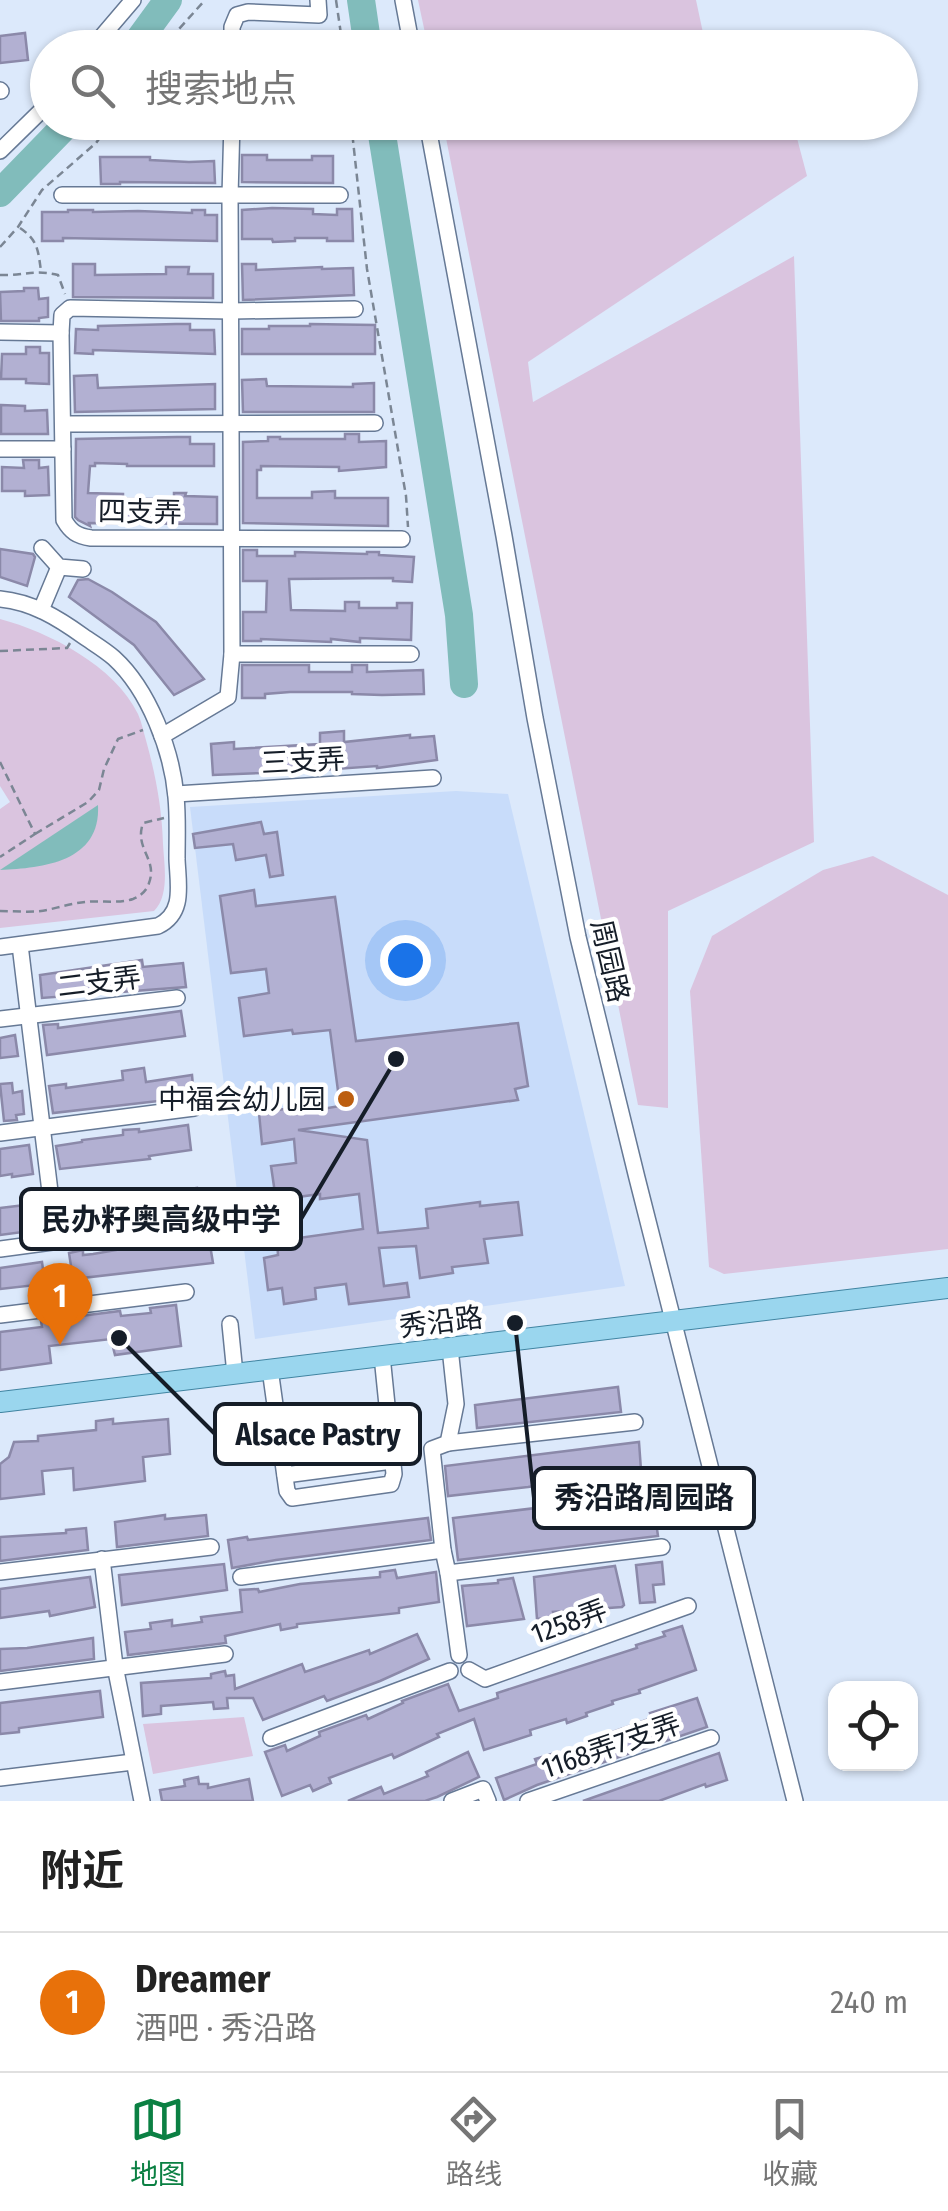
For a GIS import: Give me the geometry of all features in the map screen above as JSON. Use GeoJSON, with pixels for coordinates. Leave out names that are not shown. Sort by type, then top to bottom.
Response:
{"type":"FeatureCollection","features":[{"type":"Feature","properties":{"kind":"main road","name":"秀沿路"},"geometry":{"type":"LineString","coordinates":[[0,1402],[948,1288]]}},
{"type":"Feature","properties":{"kind":"street"},"geometry":{"type":"LineString","coordinates":[[107,30],[133,0]]}},
{"type":"Feature","properties":{"kind":"street"},"geometry":{"type":"LineString","coordinates":[[232,30],[237,15],[248,12],[319,15],[318,0]]}},
{"type":"Feature","properties":{"kind":"street"},"geometry":{"type":"LineString","coordinates":[[403,0],[409,30]]}},
{"type":"Feature","properties":{"kind":"street"},"geometry":{"type":"LineString","coordinates":[[0,151],[30,122]]}},
{"type":"Feature","properties":{"kind":"street"},"geometry":{"type":"LineString","coordinates":[[160,731],[228,697],[233,539],[232,140]]}},
{"type":"Feature","properties":{"kind":"street","name":"周园路"},"geometry":{"type":"LineString","coordinates":[[430,140],[578,937],[795,1801]]}},
{"type":"Feature","properties":{"kind":"street"},"geometry":{"type":"LineString","coordinates":[[62,195],[340,196]]}},
{"type":"Feature","properties":{"kind":"street"},"geometry":{"type":"LineString","coordinates":[[70,308],[354,309]]}},
{"type":"Feature","properties":{"kind":"street","name":"四支弄"},"geometry":{"type":"LineString","coordinates":[[70,308],[62,315],[61,334],[64,520],[71,531],[79,536],[402,538]]}},
{"type":"Feature","properties":{"kind":"street"},"geometry":{"type":"LineString","coordinates":[[0,332],[61,334]]}},
{"type":"Feature","properties":{"kind":"street"},"geometry":{"type":"LineString","coordinates":[[64,424],[376,423]]}},
{"type":"Feature","properties":{"kind":"street"},"geometry":{"type":"LineString","coordinates":[[0,448],[63,449]]}},
{"type":"Feature","properties":{"kind":"street"},"geometry":{"type":"LineString","coordinates":[[42,548],[59,567],[83,569]]}},
{"type":"Feature","properties":{"kind":"street"},"geometry":{"type":"LineString","coordinates":[[41,610],[59,567]]}},
{"type":"Feature","properties":{"kind":"street"},"geometry":{"type":"LineString","coordinates":[[0,599],[54,615],[116,659],[142,693],[160,731],[176,794],[178,892],[170,920],[158,926],[0,947]]}},
{"type":"Feature","properties":{"kind":"street"},"geometry":{"type":"LineString","coordinates":[[232,654],[411,654]]}},
{"type":"Feature","properties":{"kind":"street","name":"三支弄"},"geometry":{"type":"LineString","coordinates":[[176,794],[432,778]]}},
{"type":"Feature","properties":{"kind":"street","name":"二支弄"},"geometry":{"type":"LineString","coordinates":[[20,945],[56,1241]]}},
{"type":"Feature","properties":{"kind":"street","name":"二支弄"},"geometry":{"type":"LineString","coordinates":[[0,1019],[177,998]]}},
{"type":"Feature","properties":{"kind":"street"},"geometry":{"type":"LineString","coordinates":[[0,1133],[194,1108]]}},
{"type":"Feature","properties":{"kind":"street"},"geometry":{"type":"LineString","coordinates":[[0,1249],[201,1222]]}},
{"type":"Feature","properties":{"kind":"street"},"geometry":{"type":"LineString","coordinates":[[0,1316],[186,1292]]}},
{"type":"Feature","properties":{"kind":"street"},"geometry":{"type":"LineString","coordinates":[[230,1324],[235,1374]]}},
{"type":"Feature","properties":{"kind":"street"},"geometry":{"type":"LineString","coordinates":[[448,1442],[456,1404],[450,1348]]}},
{"type":"Feature","properties":{"kind":"street"},"geometry":{"type":"LineString","coordinates":[[270,1369],[286,1491],[292,1498],[391,1484],[394,1474],[382,1356]]}},
{"type":"Feature","properties":{"kind":"street"},"geometry":{"type":"LineString","coordinates":[[459,1655],[442,1550],[432,1450],[448,1442],[635,1422]]}},
{"type":"Feature","properties":{"kind":"street"},"geometry":{"type":"LineString","coordinates":[[282,1452],[390,1438]]}},
{"type":"Feature","properties":{"kind":"street"},"geometry":{"type":"LineString","coordinates":[[285,1474],[392,1461]]}},
{"type":"Feature","properties":{"kind":"street"},"geometry":{"type":"LineString","coordinates":[[0,1572],[211,1547]]}},
{"type":"Feature","properties":{"kind":"street","name":"1258弄"},"geometry":{"type":"LineString","coordinates":[[448,1573],[662,1547]]}},
{"type":"Feature","properties":{"kind":"street"},"geometry":{"type":"LineString","coordinates":[[241,1577],[442,1550]]}},
{"type":"Feature","properties":{"kind":"street"},"geometry":{"type":"LineString","coordinates":[[102,1559],[115,1666],[142,1801]]}},
{"type":"Feature","properties":{"kind":"street","name":"1258弄"},"geometry":{"type":"LineString","coordinates":[[469,1670],[485,1680],[688,1606]]}},
{"type":"Feature","properties":{"kind":"street"},"geometry":{"type":"LineString","coordinates":[[0,1682],[225,1654]]}},
{"type":"Feature","properties":{"kind":"street"},"geometry":{"type":"LineString","coordinates":[[459,1655],[468,1659],[469,1670],[460,1677],[450,1671],[448,1662],[459,1655]]}},
{"type":"Feature","properties":{"kind":"street"},"geometry":{"type":"LineString","coordinates":[[271,1738],[450,1671]]}},
{"type":"Feature","properties":{"kind":"street","name":"1168弄7支弄"},"geometry":{"type":"LineString","coordinates":[[528,1801],[712,1738]]}},
{"type":"Feature","properties":{"kind":"street"},"geometry":{"type":"LineString","coordinates":[[0,1778],[133,1762]]}},
{"type":"Feature","properties":{"kind":"street"},"geometry":{"type":"LineString","coordinates":[[452,1801],[483,1788],[488,1801]]}},
{"type":"Feature","properties":{"kind":"path"},"geometry":{"type":"LineString","coordinates":[[178,30],[204,0]]}},
{"type":"Feature","properties":{"kind":"path"},"geometry":{"type":"LineString","coordinates":[[336,0],[340,30]]}},
{"type":"Feature","properties":{"kind":"path"},"geometry":{"type":"LineString","coordinates":[[353,140],[367,269],[406,496],[408,536],[402,538]]}},
{"type":"Feature","properties":{"kind":"path"},"geometry":{"type":"LineString","coordinates":[[18,228],[32,236],[41,271]]}},
{"type":"Feature","properties":{"kind":"path"},"geometry":{"type":"LineString","coordinates":[[0,274],[41,271],[58,275],[70,308]]}},
{"type":"Feature","properties":{"kind":"path"},"geometry":{"type":"LineString","coordinates":[[0,651],[68,648],[78,632]]}},
{"type":"Feature","properties":{"kind":"path"},"geometry":{"type":"LineString","coordinates":[[0,857],[88,802],[99,790],[118,740],[160,731]]}},
{"type":"Feature","properties":{"kind":"path"},"geometry":{"type":"LineString","coordinates":[[0,762],[36,834]]}},
{"type":"Feature","properties":{"kind":"path"},"geometry":{"type":"LineString","coordinates":[[0,912],[44,911],[86,902],[134,899],[144,892],[152,870],[142,847],[143,823],[176,816]]}},
{"type":"Feature","properties":{"kind":"shaded area"},"geometry":{"type":"Polygon","coordinates":[[[418,0],[696,0],[702,30],[424,30],[418,0]]]}},
{"type":"Feature","properties":{"kind":"shaded area"},"geometry":{"type":"Polygon","coordinates":[[[446,140],[797,140],[807,176],[528,362],[533,402],[794,256],[814,842],[668,911],[668,1108],[638,1105],[446,140]]]}},
{"type":"Feature","properties":{"kind":"shaded area"},"geometry":{"type":"Polygon","coordinates":[[[0,619],[79,653],[114,681],[138,714],[160,806],[164,888],[154,911],[0,928],[0,809],[10,802],[0,786],[0,619]]]}},
{"type":"Feature","properties":{"kind":"shaded area"},"geometry":{"type":"Polygon","coordinates":[[[456,791],[508,794],[625,1286],[255,1339],[190,807],[456,791]]]}},
{"type":"Feature","properties":{"kind":"shaded area"},"geometry":{"type":"Polygon","coordinates":[[[98,805],[90,839],[80,850],[51,864],[0,870],[98,805]]]}},
{"type":"Feature","properties":{"kind":"shaded area"},"geometry":{"type":"Polygon","coordinates":[[[873,856],[948,895],[948,1249],[724,1274],[709,1267],[690,991],[712,936],[823,870],[873,856]]]}},
{"type":"Feature","properties":{"kind":"shaded area"},"geometry":{"type":"Polygon","coordinates":[[[244,1717],[253,1756],[153,1774],[143,1724],[244,1717]]]}},
{"type":"Feature","properties":{"kind":"building"},"geometry":{"type":"Polygon","coordinates":[[[25,33],[28,60],[0,63],[0,36],[25,33]]]}},
{"type":"Feature","properties":{"kind":"building"},"geometry":{"type":"Polygon","coordinates":[[[242,155],[267,155],[267,160],[333,156],[333,183],[242,182],[242,155]]]}},
{"type":"Feature","properties":{"kind":"building"},"geometry":{"type":"Polygon","coordinates":[[[100,157],[214,161],[215,183],[101,184],[100,157]]]}},
{"type":"Feature","properties":{"kind":"building"},"geometry":{"type":"Polygon","coordinates":[[[313,209],[313,214],[337,215],[337,209],[352,209],[353,241],[242,239],[242,210],[313,209]]]}},
{"type":"Feature","properties":{"kind":"building"},"geometry":{"type":"Polygon","coordinates":[[[205,210],[205,215],[217,215],[217,241],[42,241],[42,212],[205,210]]]}},
{"type":"Feature","properties":{"kind":"building"},"geometry":{"type":"Polygon","coordinates":[[[73,264],[95,264],[95,275],[166,274],[166,267],[189,267],[188,274],[213,274],[213,298],[73,297],[73,264]]]}},
{"type":"Feature","properties":{"kind":"building"},"geometry":{"type":"Polygon","coordinates":[[[242,264],[256,264],[256,270],[353,268],[354,295],[243,300],[242,264]]]}},
{"type":"Feature","properties":{"kind":"building"},"geometry":{"type":"Polygon","coordinates":[[[38,288],[39,299],[48,298],[48,317],[39,321],[1,321],[0,292],[38,288]]]}},
{"type":"Feature","properties":{"kind":"building"},"geometry":{"type":"Polygon","coordinates":[[[190,324],[190,330],[214,330],[215,354],[93,350],[93,354],[75,353],[76,329],[190,324]]]}},
{"type":"Feature","properties":{"kind":"building"},"geometry":{"type":"Polygon","coordinates":[[[375,325],[375,354],[242,354],[242,329],[375,325]]]}},
{"type":"Feature","properties":{"kind":"building"},"geometry":{"type":"Polygon","coordinates":[[[26,347],[40,347],[40,353],[49,353],[49,384],[1,379],[2,354],[26,354],[26,347]]]}},
{"type":"Feature","properties":{"kind":"building"},"geometry":{"type":"Polygon","coordinates":[[[97,375],[98,388],[215,384],[215,409],[75,412],[74,376],[97,375]]]}},
{"type":"Feature","properties":{"kind":"building"},"geometry":{"type":"Polygon","coordinates":[[[266,379],[267,386],[353,387],[374,383],[374,412],[243,412],[242,380],[266,379]]]}},
{"type":"Feature","properties":{"kind":"building"},"geometry":{"type":"Polygon","coordinates":[[[1,405],[25,406],[25,411],[47,410],[48,434],[1,434],[1,405]]]}},
{"type":"Feature","properties":{"kind":"building"},"geometry":{"type":"Polygon","coordinates":[[[345,434],[359,434],[359,442],[386,441],[386,467],[339,471],[339,467],[261,466],[257,470],[257,498],[312,498],[312,492],[335,491],[335,498],[388,498],[388,526],[243,523],[243,442],[268,441],[268,437],[345,439],[345,434]]]}},
{"type":"Feature","properties":{"kind":"building"},"geometry":{"type":"Polygon","coordinates":[[[190,437],[190,444],[214,444],[214,466],[95,463],[90,466],[88,493],[123,494],[123,499],[174,499],[174,493],[217,497],[217,524],[89,523],[90,526],[75,517],[76,439],[190,437]]]}},
{"type":"Feature","properties":{"kind":"building"},"geometry":{"type":"Polygon","coordinates":[[[23,460],[39,460],[39,468],[48,467],[49,495],[25,496],[25,491],[2,491],[2,467],[24,468],[23,460]]]}},
{"type":"Feature","properties":{"kind":"building"},"geometry":{"type":"Polygon","coordinates":[[[0,549],[33,554],[27,586],[0,577],[0,549]]]}},
{"type":"Feature","properties":{"kind":"building"},"geometry":{"type":"Polygon","coordinates":[[[243,550],[257,550],[257,556],[379,552],[414,557],[412,582],[393,578],[289,579],[291,610],[345,611],[345,602],[359,602],[359,608],[397,608],[397,603],[412,603],[411,640],[243,641],[243,612],[266,612],[267,581],[243,581],[243,550]]]}},
{"type":"Feature","properties":{"kind":"building"},"geometry":{"type":"Polygon","coordinates":[[[88,579],[156,622],[204,679],[174,695],[134,645],[69,597],[78,580],[88,579]]]}},
{"type":"Feature","properties":{"kind":"building"},"geometry":{"type":"Polygon","coordinates":[[[242,665],[309,665],[309,672],[352,672],[352,665],[367,665],[367,672],[423,670],[424,694],[290,692],[242,698],[242,665]]]}},
{"type":"Feature","properties":{"kind":"building"},"geometry":{"type":"Polygon","coordinates":[[[344,731],[344,742],[434,736],[437,760],[377,768],[261,769],[261,773],[213,775],[211,744],[234,742],[234,749],[320,744],[320,733],[344,731]]]}},
{"type":"Feature","properties":{"kind":"building"},"geometry":{"type":"Polygon","coordinates":[[[261,822],[264,834],[277,832],[283,875],[270,877],[266,855],[236,860],[233,844],[195,848],[193,834],[261,822]]]}},
{"type":"Feature","properties":{"kind":"building"},"geometry":{"type":"Polygon","coordinates":[[[254,890],[256,906],[335,897],[356,1041],[518,1023],[528,1086],[515,1089],[518,1100],[298,1130],[367,1140],[378,1233],[428,1228],[426,1209],[518,1202],[522,1235],[484,1239],[488,1263],[452,1267],[453,1273],[420,1278],[416,1246],[379,1248],[384,1286],[407,1283],[409,1297],[349,1304],[346,1284],[315,1288],[316,1299],[284,1304],[282,1288],[268,1290],[264,1258],[278,1255],[277,1241],[363,1229],[359,1194],[276,1200],[271,1166],[296,1163],[294,1139],[262,1144],[259,1113],[291,1108],[292,1114],[340,1106],[330,1030],[244,1036],[239,998],[269,993],[266,969],[231,973],[220,896],[254,890]]]}},
{"type":"Feature","properties":{"kind":"building"},"geometry":{"type":"Polygon","coordinates":[[[142,960],[143,967],[183,963],[186,987],[42,998],[40,975],[142,960]]]}},
{"type":"Feature","properties":{"kind":"building"},"geometry":{"type":"Polygon","coordinates":[[[181,1011],[185,1036],[47,1055],[43,1025],[58,1024],[58,1028],[181,1011]]]}},
{"type":"Feature","properties":{"kind":"building"},"geometry":{"type":"Polygon","coordinates":[[[15,1035],[18,1056],[0,1058],[0,1038],[15,1035]]]}},
{"type":"Feature","properties":{"kind":"building"},"geometry":{"type":"Polygon","coordinates":[[[144,1068],[146,1082],[192,1075],[194,1097],[53,1113],[49,1086],[66,1084],[66,1088],[123,1080],[122,1071],[144,1068]]]}},
{"type":"Feature","properties":{"kind":"building"},"geometry":{"type":"Polygon","coordinates":[[[12,1083],[13,1093],[22,1091],[24,1114],[16,1115],[17,1120],[4,1121],[0,1084],[12,1083]]]}},
{"type":"Feature","properties":{"kind":"building"},"geometry":{"type":"Polygon","coordinates":[[[188,1125],[191,1150],[149,1156],[150,1159],[60,1169],[56,1146],[123,1135],[123,1130],[139,1132],[188,1125]]]}},
{"type":"Feature","properties":{"kind":"building"},"geometry":{"type":"Polygon","coordinates":[[[29,1145],[33,1174],[0,1176],[0,1149],[29,1145]]]}},
{"type":"Feature","properties":{"kind":"building"},"geometry":{"type":"Polygon","coordinates":[[[197,1188],[200,1210],[68,1227],[63,1194],[84,1191],[86,1200],[153,1189],[154,1194],[197,1188]]]}},
{"type":"Feature","properties":{"kind":"building"},"geometry":{"type":"Polygon","coordinates":[[[34,1204],[38,1230],[0,1235],[0,1208],[34,1204]]]}},
{"type":"Feature","properties":{"kind":"building"},"geometry":{"type":"Polygon","coordinates":[[[209,1239],[213,1263],[73,1279],[69,1253],[83,1250],[83,1255],[93,1254],[209,1239]]]}},
{"type":"Feature","properties":{"kind":"building"},"geometry":{"type":"Polygon","coordinates":[[[42,1262],[45,1284],[0,1289],[0,1268],[42,1262]]]}},
{"type":"Feature","properties":{"kind":"building"},"geometry":{"type":"Polygon","coordinates":[[[176,1305],[181,1346],[115,1355],[111,1339],[49,1346],[51,1363],[0,1370],[0,1332],[42,1327],[41,1321],[120,1311],[121,1316],[151,1313],[150,1308],[176,1305]]]}},
{"type":"Feature","properties":{"kind":"building"},"geometry":{"type":"Polygon","coordinates":[[[618,1387],[621,1412],[477,1428],[475,1405],[618,1387]]]}},
{"type":"Feature","properties":{"kind":"building"},"geometry":{"type":"Polygon","coordinates":[[[113,1419],[113,1424],[168,1419],[170,1454],[143,1457],[145,1481],[74,1490],[73,1468],[42,1471],[44,1494],[0,1499],[0,1464],[9,1457],[14,1442],[96,1430],[96,1421],[113,1419]]]}},
{"type":"Feature","properties":{"kind":"building"},"geometry":{"type":"Polygon","coordinates":[[[639,1442],[641,1470],[448,1496],[445,1466],[639,1442]]]}},
{"type":"Feature","properties":{"kind":"building"},"geometry":{"type":"Polygon","coordinates":[[[652,1494],[658,1536],[458,1560],[453,1518],[652,1494]]]}},
{"type":"Feature","properties":{"kind":"building"},"geometry":{"type":"Polygon","coordinates":[[[165,1515],[165,1519],[206,1515],[208,1536],[117,1547],[115,1522],[165,1515]]]}},
{"type":"Feature","properties":{"kind":"building"},"geometry":{"type":"Polygon","coordinates":[[[428,1518],[431,1540],[232,1568],[228,1540],[428,1518]]]}},
{"type":"Feature","properties":{"kind":"building"},"geometry":{"type":"Polygon","coordinates":[[[86,1528],[88,1550],[0,1561],[0,1537],[86,1528]]]}},
{"type":"Feature","properties":{"kind":"building"},"geometry":{"type":"Polygon","coordinates":[[[662,1562],[664,1584],[653,1585],[655,1602],[640,1603],[636,1565],[662,1562]]]}},
{"type":"Feature","properties":{"kind":"building"},"geometry":{"type":"Polygon","coordinates":[[[224,1564],[227,1590],[122,1605],[119,1575],[224,1564]]]}},
{"type":"Feature","properties":{"kind":"building"},"geometry":{"type":"Polygon","coordinates":[[[615,1566],[622,1607],[553,1612],[554,1617],[537,1619],[534,1577],[615,1566]]]}},
{"type":"Feature","properties":{"kind":"building"},"geometry":{"type":"Polygon","coordinates":[[[395,1570],[397,1578],[436,1572],[439,1602],[399,1608],[399,1613],[297,1624],[281,1630],[280,1624],[225,1636],[226,1643],[128,1655],[125,1632],[151,1629],[150,1623],[172,1620],[172,1626],[202,1622],[201,1617],[242,1612],[240,1590],[259,1592],[380,1577],[380,1572],[395,1570]]]}},
{"type":"Feature","properties":{"kind":"building"},"geometry":{"type":"Polygon","coordinates":[[[90,1577],[95,1607],[50,1616],[49,1611],[0,1618],[0,1589],[90,1577]]]}},
{"type":"Feature","properties":{"kind":"building"},"geometry":{"type":"Polygon","coordinates":[[[513,1578],[524,1619],[467,1626],[462,1586],[513,1578]]]}},
{"type":"Feature","properties":{"kind":"building"},"geometry":{"type":"Polygon","coordinates":[[[682,1626],[696,1670],[612,1701],[613,1704],[586,1713],[587,1716],[530,1730],[531,1735],[484,1750],[474,1719],[394,1758],[392,1754],[329,1778],[331,1783],[313,1791],[310,1785],[282,1796],[265,1752],[285,1745],[287,1751],[320,1736],[319,1732],[366,1715],[368,1719],[448,1684],[459,1711],[498,1698],[497,1693],[637,1648],[636,1645],[682,1626]]]}},
{"type":"Feature","properties":{"kind":"building"},"geometry":{"type":"Polygon","coordinates":[[[417,1634],[429,1659],[327,1701],[324,1696],[263,1720],[253,1698],[227,1698],[228,1708],[214,1709],[213,1702],[161,1706],[161,1714],[143,1716],[141,1683],[211,1678],[211,1674],[225,1671],[226,1676],[234,1675],[235,1689],[302,1664],[305,1672],[369,1650],[370,1654],[417,1634]]]}},
{"type":"Feature","properties":{"kind":"building"},"geometry":{"type":"Polygon","coordinates":[[[93,1638],[94,1659],[0,1671],[0,1649],[93,1638]]]}},
{"type":"Feature","properties":{"kind":"building"},"geometry":{"type":"Polygon","coordinates":[[[100,1691],[103,1717],[0,1734],[0,1703],[100,1691]]]}},
{"type":"Feature","properties":{"kind":"building"},"geometry":{"type":"Polygon","coordinates":[[[697,1698],[707,1727],[504,1800],[496,1778],[537,1764],[535,1759],[558,1752],[560,1757],[607,1742],[604,1735],[652,1718],[650,1713],[697,1698]]]}},
{"type":"Feature","properties":{"kind":"building"},"geometry":{"type":"Polygon","coordinates":[[[468,1752],[479,1777],[437,1797],[425,1801],[348,1801],[381,1787],[384,1794],[428,1776],[426,1772],[468,1752]]]}},
{"type":"Feature","properties":{"kind":"building"},"geometry":{"type":"Polygon","coordinates":[[[719,1753],[727,1780],[659,1801],[583,1801],[719,1753]]]}},
{"type":"Feature","properties":{"kind":"building"},"geometry":{"type":"Polygon","coordinates":[[[198,1777],[199,1784],[208,1784],[208,1788],[249,1779],[253,1801],[162,1801],[160,1790],[185,1786],[184,1780],[198,1777]]]}},
{"type":"Feature","properties":{"kind":"waterway"},"geometry":{"type":"LineString","coordinates":[[146,30],[168,0]]}},
{"type":"Feature","properties":{"kind":"waterway"},"geometry":{"type":"LineString","coordinates":[[361,0],[365,30]]}},
{"type":"Feature","properties":{"kind":"waterway"},"geometry":{"type":"LineString","coordinates":[[0,193],[52,140]]}},
{"type":"Feature","properties":{"kind":"waterway"},"geometry":{"type":"LineString","coordinates":[[383,140],[459,615],[464,684]]}},
{"type":"Feature","properties":{"kind":"place","name":"民办籽奥高级中学"},"geometry":{"type":"Point","coordinates":[396,1059]}},
{"type":"Feature","properties":{"kind":"place","name":"中福会幼儿园"},"geometry":{"type":"Point","coordinates":[346,1099]}},
{"type":"Feature","properties":{"kind":"place","name":"秀沿路周园路"},"geometry":{"type":"Point","coordinates":[515,1323]}},
{"type":"Feature","properties":{"kind":"place","name":"Alsace Pastry"},"geometry":{"type":"Point","coordinates":[119,1338]}},
{"type":"Feature","properties":{"kind":"place","name":"Dreamer"},"geometry":{"type":"Point","coordinates":[60,1345]}}]}
